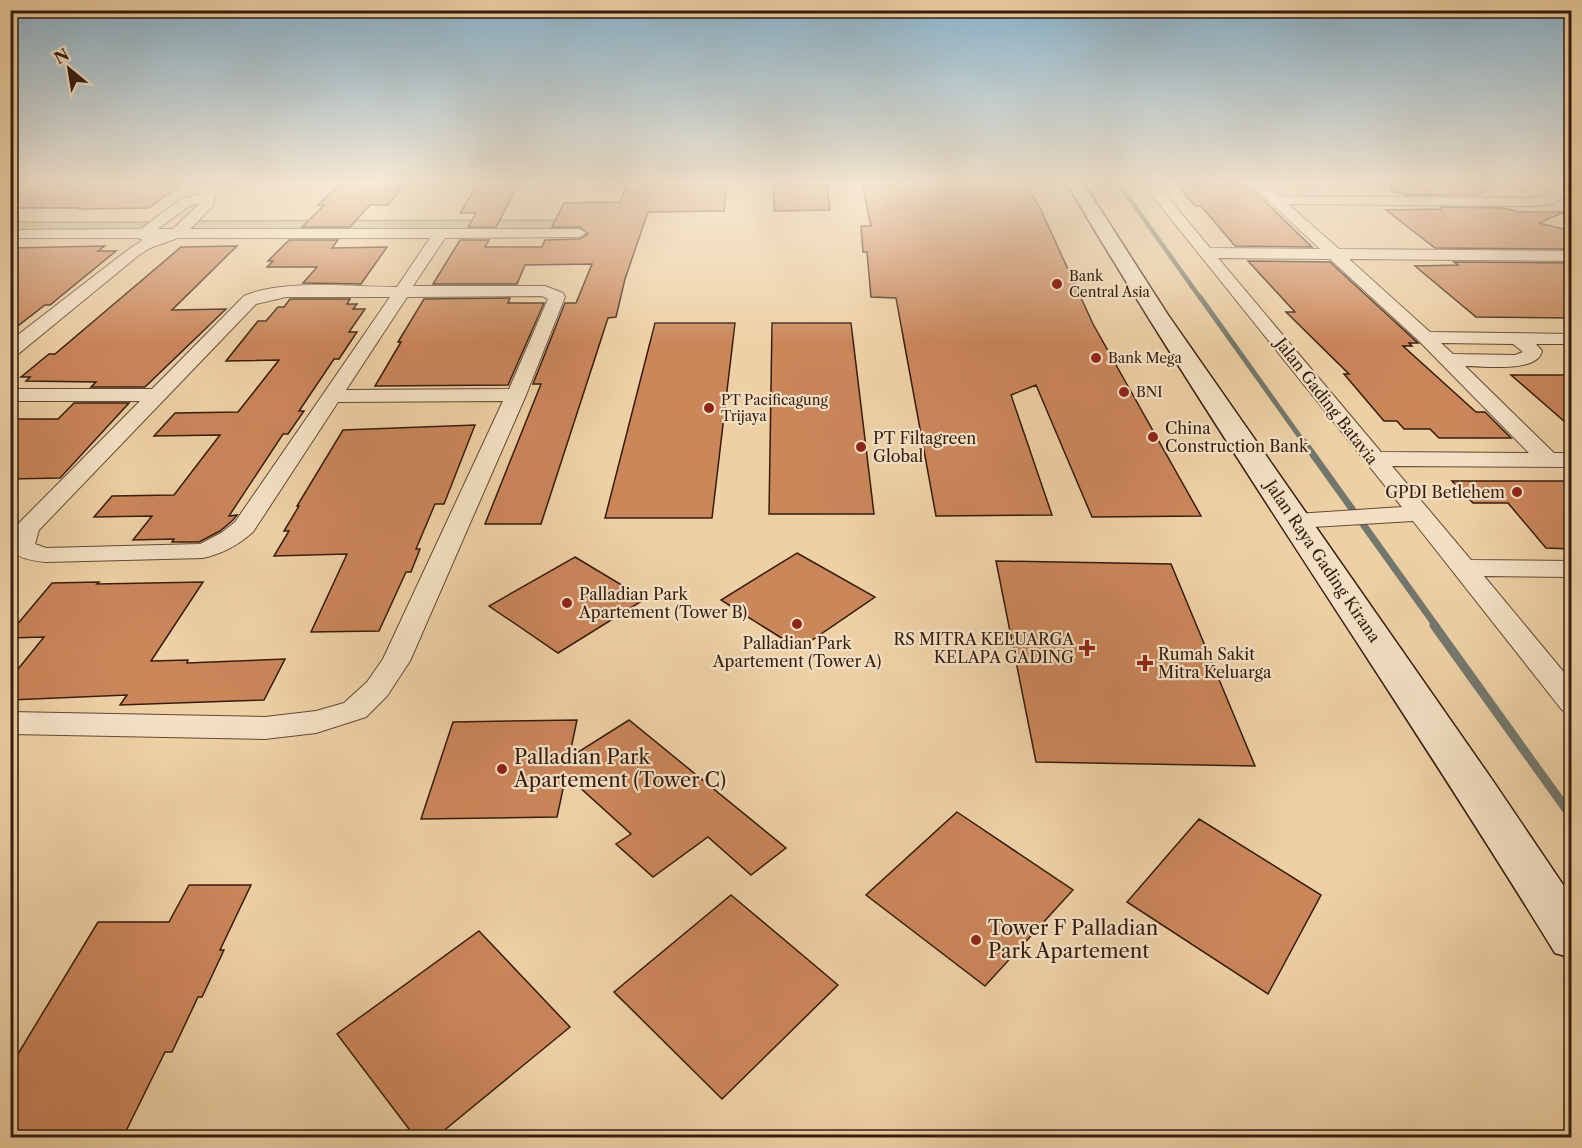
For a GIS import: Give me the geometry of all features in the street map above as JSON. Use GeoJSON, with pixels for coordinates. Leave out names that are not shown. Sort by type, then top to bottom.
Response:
{"type":"FeatureCollection","features":[{"type":"Feature","properties":{"kind":"street"},"geometry":{"type":"LineString","coordinates":[[106,238],[152,238]]}},
{"type":"Feature","properties":{"kind":"street"},"geometry":{"type":"LineString","coordinates":[[10,723],[264,728],[316,722],[354,710],[377,689],[396,661],[516,395],[557,297],[545,291],[403,292],[286,292],[259,296],[250,300],[156,394],[29,527],[23,537],[22,547],[31,553],[46,555],[186,553],[203,551],[222,544],[244,527],[403,292],[438,238]]}},
{"type":"Feature","properties":{"kind":"street","name":"Jalan Raya Gading Kirana"},"geometry":{"type":"LineString","coordinates":[[1108,238],[1150,306],[1311,519],[1478,792],[1572,938]]}},
{"type":"Feature","properties":{"kind":"street","name":"Jalan Gading Batavia"},"geometry":{"type":"LineString","coordinates":[[1193,238],[1276,336],[1373,459],[1409,514],[1466,568],[1572,703]]}},
{"type":"Feature","properties":{"kind":"street"},"geometry":{"type":"LineString","coordinates":[[1316,238],[1425,337],[1548,460]]}},
{"type":"Feature","properties":{"kind":"street"},"geometry":{"type":"LineString","coordinates":[[10,351],[144,239]]}},
{"type":"Feature","properties":{"kind":"street"},"geometry":{"type":"LineString","coordinates":[[1206,253],[1572,256]]}},
{"type":"Feature","properties":{"kind":"street"},"geometry":{"type":"LineString","coordinates":[[1425,337],[1572,339]]}},
{"type":"Feature","properties":{"kind":"street"},"geometry":{"type":"LineString","coordinates":[[1447,360],[1517,361],[1532,356],[1533,351],[1517,338]]}},
{"type":"Feature","properties":{"kind":"street"},"geometry":{"type":"LineString","coordinates":[[10,395],[156,394]]}},
{"type":"Feature","properties":{"kind":"street"},"geometry":{"type":"LineString","coordinates":[[332,396],[516,395]]}},
{"type":"Feature","properties":{"kind":"street"},"geometry":{"type":"LineString","coordinates":[[1373,459],[1572,460]]}},
{"type":"Feature","properties":{"kind":"street"},"geometry":{"type":"LineString","coordinates":[[1311,519],[1409,514]]}},
{"type":"Feature","properties":{"kind":"street"},"geometry":{"type":"LineString","coordinates":[[1466,568],[1572,569]]}},
{"type":"Feature","properties":{"kind":"building"},"geometry":{"type":"Polygon","coordinates":[[[639,238],[625,279],[616,317],[608,318],[541,524],[485,524],[541,384],[533,384],[565,303],[576,303],[592,264],[525,265],[517,284],[433,284],[460,240],[489,240],[485,247],[542,247],[545,240],[639,238]]]}},
{"type":"Feature","properties":{"kind":"building"},"geometry":{"type":"Polygon","coordinates":[[[862,238],[1054,238],[1093,324],[1201,516],[1092,517],[1036,385],[1011,395],[1052,515],[936,516],[896,298],[871,297],[867,252],[863,252],[862,238]]]}},
{"type":"Feature","properties":{"kind":"building"},"geometry":{"type":"Polygon","coordinates":[[[1228,238],[1302,238],[1312,247],[1235,246],[1228,238]]]}},
{"type":"Feature","properties":{"kind":"building"},"geometry":{"type":"Polygon","coordinates":[[[1422,238],[1572,238],[1572,249],[1435,248],[1422,238]]]}},
{"type":"Feature","properties":{"kind":"building"},"geometry":{"type":"Polygon","coordinates":[[[289,240],[338,240],[332,248],[387,247],[361,284],[303,283],[317,267],[267,267],[273,261],[268,261],[289,240]]]}},
{"type":"Feature","properties":{"kind":"building"},"geometry":{"type":"Polygon","coordinates":[[[105,246],[98,251],[116,251],[50,305],[45,305],[10,332],[10,248],[105,246]]]}},
{"type":"Feature","properties":{"kind":"building"},"geometry":{"type":"Polygon","coordinates":[[[237,246],[172,310],[226,309],[145,387],[91,387],[96,382],[26,381],[30,377],[21,377],[49,354],[55,354],[181,247],[237,246]]]}},
{"type":"Feature","properties":{"kind":"building"},"geometry":{"type":"Polygon","coordinates":[[[1248,261],[1330,262],[1418,343],[1403,346],[1476,412],[1485,412],[1511,438],[1439,438],[1430,429],[1404,429],[1397,421],[1384,421],[1344,374],[1349,374],[1286,312],[1295,312],[1248,261]]]}},
{"type":"Feature","properties":{"kind":"building"},"geometry":{"type":"Polygon","coordinates":[[[1454,262],[1572,263],[1572,318],[1476,317],[1415,266],[1458,265],[1454,262]]]}},
{"type":"Feature","properties":{"kind":"building"},"geometry":{"type":"Polygon","coordinates":[[[510,298],[508,303],[544,303],[508,385],[375,386],[424,299],[510,298]]]}},
{"type":"Feature","properties":{"kind":"building"},"geometry":{"type":"Polygon","coordinates":[[[290,299],[350,299],[347,304],[357,304],[353,309],[365,309],[349,332],[357,332],[339,359],[334,359],[299,411],[304,411],[288,434],[283,434],[229,516],[237,515],[233,520],[220,531],[199,542],[172,542],[174,539],[133,540],[152,516],[94,517],[112,496],[174,495],[220,435],[154,436],[175,413],[238,412],[279,360],[226,361],[258,321],[266,321],[278,307],[284,307],[290,299]]]}},
{"type":"Feature","properties":{"kind":"building"},"geometry":{"type":"Polygon","coordinates":[[[655,323],[735,323],[712,518],[605,518],[655,323]]]}},
{"type":"Feature","properties":{"kind":"building"},"geometry":{"type":"Polygon","coordinates":[[[772,323],[851,323],[874,514],[769,514],[772,323]]]}},
{"type":"Feature","properties":{"kind":"building"},"geometry":{"type":"Polygon","coordinates":[[[1511,375],[1572,375],[1572,428],[1511,375]]]}},
{"type":"Feature","properties":{"kind":"building"},"geometry":{"type":"Polygon","coordinates":[[[74,403],[129,403],[60,478],[10,479],[10,419],[58,419],[74,403]]]}},
{"type":"Feature","properties":{"kind":"building"},"geometry":{"type":"Polygon","coordinates":[[[475,425],[444,504],[435,504],[416,549],[420,549],[411,572],[406,572],[379,631],[311,632],[347,554],[274,556],[289,531],[284,531],[299,506],[297,506],[343,430],[475,425]]]}},
{"type":"Feature","properties":{"kind":"building"},"geometry":{"type":"Polygon","coordinates":[[[1452,481],[1572,481],[1572,549],[1546,548],[1508,503],[1473,503],[1452,481]]]}},
{"type":"Feature","properties":{"kind":"building","name":"Palladian Park Apartement (Tower A)"},"geometry":{"type":"Polygon","coordinates":[[[797,553],[875,597],[799,649],[721,600],[797,553]]]}},
{"type":"Feature","properties":{"kind":"building","name":"Palladian Park Apartement (Tower B)"},"geometry":{"type":"Polygon","coordinates":[[[575,557],[645,599],[558,653],[489,606],[575,557]]]}},
{"type":"Feature","properties":{"kind":"building"},"geometry":{"type":"Polygon","coordinates":[[[996,561],[1171,564],[1255,766],[1036,762],[996,561]]]}},
{"type":"Feature","properties":{"kind":"building"},"geometry":{"type":"Polygon","coordinates":[[[99,582],[97,584],[203,582],[151,661],[188,660],[187,663],[285,659],[264,700],[120,705],[127,695],[10,700],[10,679],[44,637],[10,638],[10,633],[52,583],[99,582]]]}},
{"type":"Feature","properties":{"kind":"building"},"geometry":{"type":"Polygon","coordinates":[[[577,720],[569,758],[629,720],[786,848],[751,875],[708,837],[653,877],[616,844],[631,834],[566,775],[557,817],[421,819],[453,722],[577,720]]]}},
{"type":"Feature","properties":{"kind":"building","name":"Tower F Palladian Park Apartement"},"geometry":{"type":"Polygon","coordinates":[[[957,812],[1073,890],[985,986],[866,895],[957,812]]]}},
{"type":"Feature","properties":{"kind":"building"},"geometry":{"type":"Polygon","coordinates":[[[1199,819],[1321,895],[1268,994],[1127,902],[1199,819]]]}},
{"type":"Feature","properties":{"kind":"building"},"geometry":{"type":"Polygon","coordinates":[[[189,885],[251,885],[220,950],[224,950],[202,997],[198,997],[172,1052],[165,1052],[123,1137],[10,1137],[10,1067],[98,922],[169,922],[189,885]]]}},
{"type":"Feature","properties":{"kind":"building"},"geometry":{"type":"Polygon","coordinates":[[[731,895],[838,985],[722,1099],[614,992],[731,895]]]}},
{"type":"Feature","properties":{"kind":"building"},"geometry":{"type":"Polygon","coordinates":[[[479,931],[570,1027],[436,1137],[415,1137],[337,1034],[479,931]]]}},
{"type":"Feature","properties":{"kind":"waterway"},"geometry":{"type":"LineString","coordinates":[[1157,238],[1201,299]]}},
{"type":"Feature","properties":{"kind":"waterway"},"geometry":{"type":"LineString","coordinates":[[1200,297],[1305,444]]}},
{"type":"Feature","properties":{"kind":"waterway"},"geometry":{"type":"LineString","coordinates":[[1304,442],[1436,626]]}},
{"type":"Feature","properties":{"kind":"waterway"},"geometry":{"type":"LineString","coordinates":[[1434,625],[1572,817]]}},
{"type":"Feature","properties":{"kind":"place","name":"Bank Central Asia"},"geometry":{"type":"Point","coordinates":[1057,284]}},
{"type":"Feature","properties":{"kind":"place","name":"Bank Mega"},"geometry":{"type":"Point","coordinates":[1096,358]}},
{"type":"Feature","properties":{"kind":"place","name":"BNI"},"geometry":{"type":"Point","coordinates":[1124,392]}},
{"type":"Feature","properties":{"kind":"place","name":"PT Pacificagung Trijaya"},"geometry":{"type":"Point","coordinates":[709,408]}},
{"type":"Feature","properties":{"kind":"place","name":"China Construction Bank"},"geometry":{"type":"Point","coordinates":[1153,437]}},
{"type":"Feature","properties":{"kind":"place","name":"PT Filtagreen Global"},"geometry":{"type":"Point","coordinates":[861,447]}},
{"type":"Feature","properties":{"kind":"place","name":"GPDI Betlehem"},"geometry":{"type":"Point","coordinates":[1517,492]}},
{"type":"Feature","properties":{"kind":"place","name":"Palladian Park Apartement (Tower B)"},"geometry":{"type":"Point","coordinates":[567,603]}},
{"type":"Feature","properties":{"kind":"place","name":"Palladian Park Apartement (Tower A)"},"geometry":{"type":"Point","coordinates":[797,624]}},
{"type":"Feature","properties":{"kind":"place","name":"RS MITRA KELUARGA KELAPA GADING"},"geometry":{"type":"Point","coordinates":[1087,648]}},
{"type":"Feature","properties":{"kind":"place","name":"Rumah Sakit Mitra Keluarga"},"geometry":{"type":"Point","coordinates":[1145,663]}},
{"type":"Feature","properties":{"kind":"place","name":"Palladian Park Apartement (Tower C)"},"geometry":{"type":"Point","coordinates":[502,769]}},
{"type":"Feature","properties":{"kind":"place","name":"Tower F Palladian Park Apartement"},"geometry":{"type":"Point","coordinates":[976,940]}}]}
